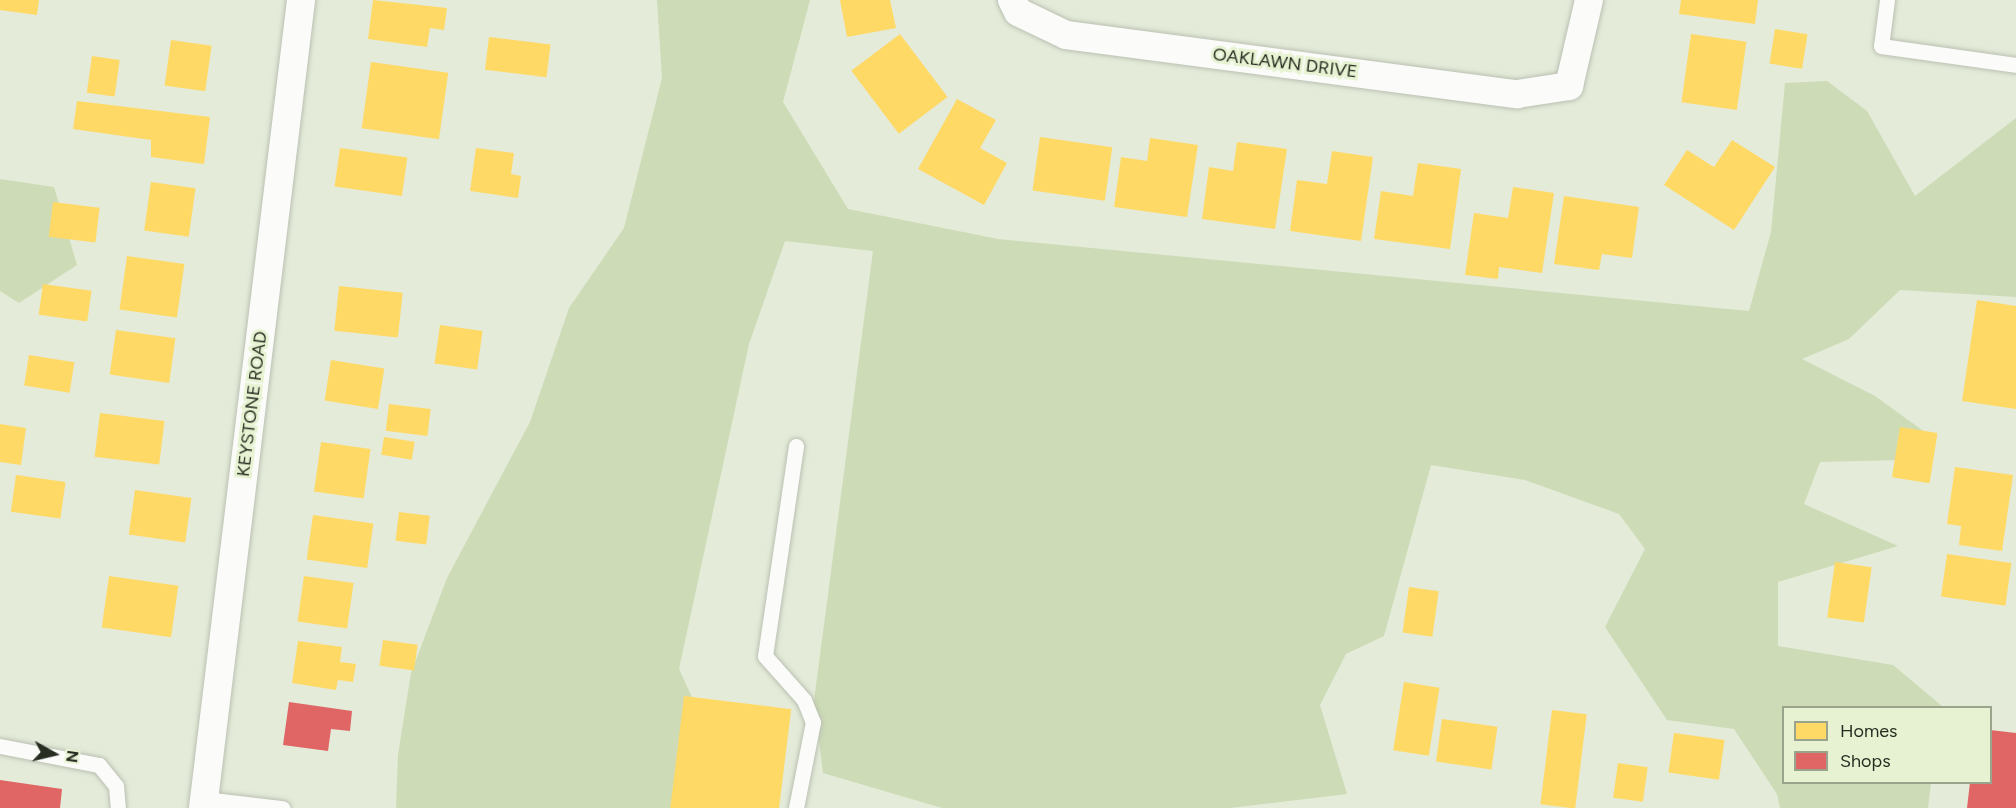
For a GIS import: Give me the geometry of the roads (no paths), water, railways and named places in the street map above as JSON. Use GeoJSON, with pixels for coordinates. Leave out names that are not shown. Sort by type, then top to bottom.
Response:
{"type":"FeatureCollection","features":[{"type":"Feature","properties":{"kind":"street","name":"KEYSTONE ROAD"},"geometry":{"type":"LineString","coordinates":[[203,804],[301,0]]}},
{"type":"Feature","properties":{"kind":"street","name":"OAKLAWN DRIVE"},"geometry":{"type":"LineString","coordinates":[[1012,0],[1018,12],[1066,35],[1517,94],[1569,86],[1589,0]]}},
{"type":"Feature","properties":{"kind":"lane"},"geometry":{"type":"LineString","coordinates":[[1887,0],[1881,46],[2016,65]]}},
{"type":"Feature","properties":{"kind":"lane"},"geometry":{"type":"LineString","coordinates":[[796,446],[765,656],[804,700],[813,722],[796,808]]}},
{"type":"Feature","properties":{"kind":"lane"},"geometry":{"type":"LineString","coordinates":[[0,746],[99,765],[116,786],[118,808]]}},
{"type":"Feature","properties":{"kind":"lane"},"geometry":{"type":"LineString","coordinates":[[203,804],[282,808]]}}]}
